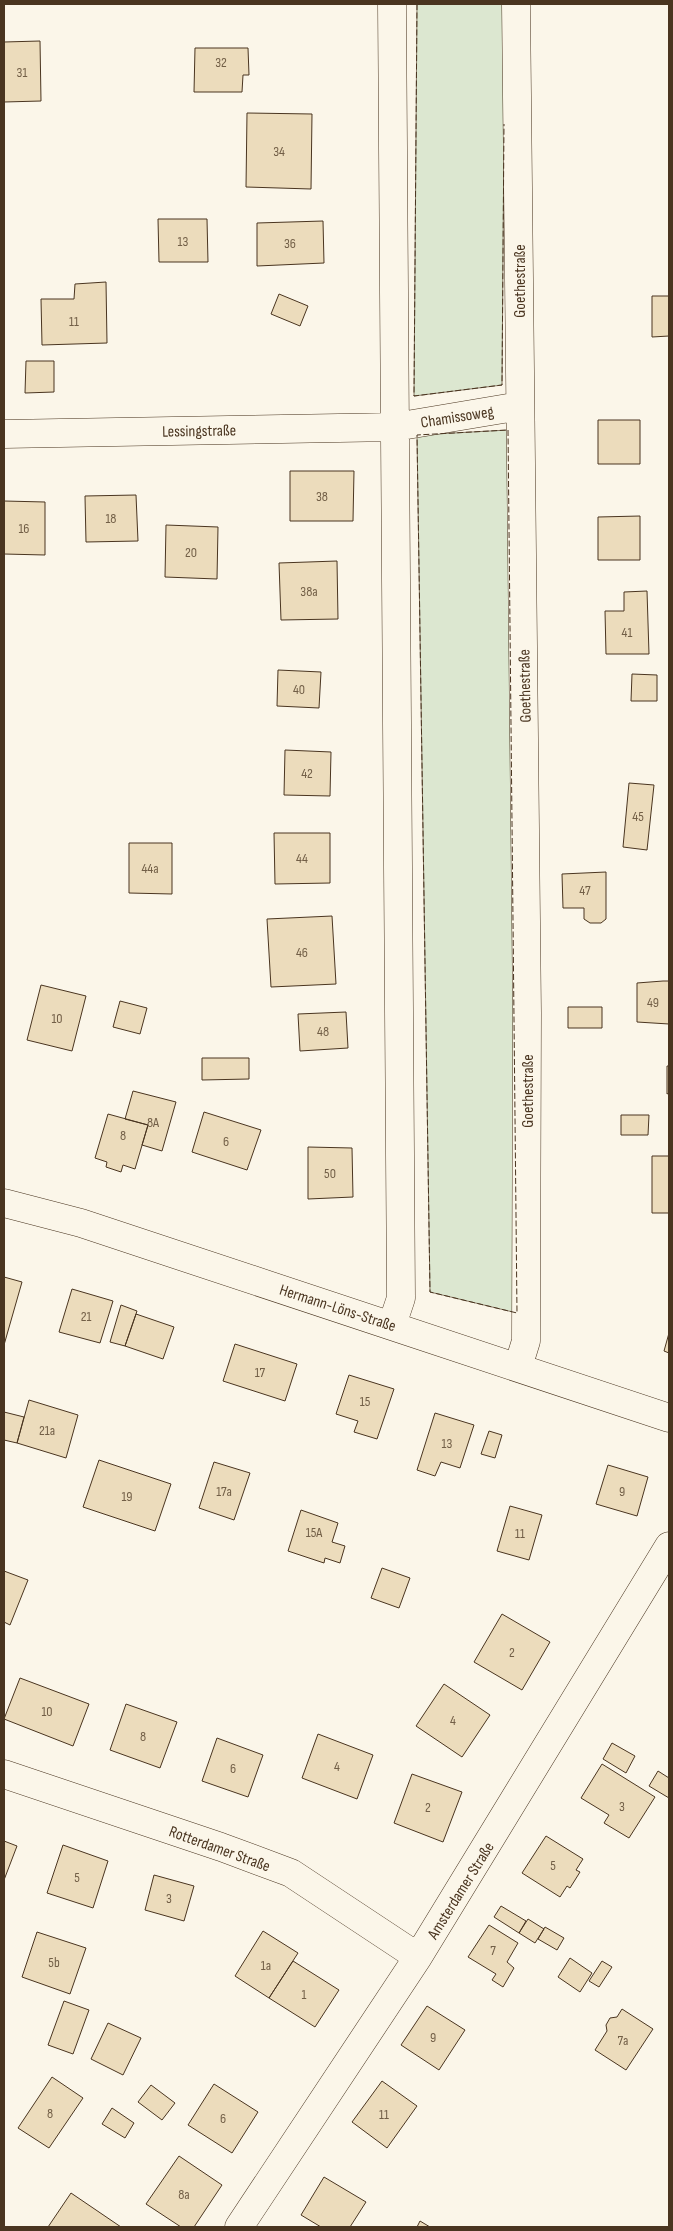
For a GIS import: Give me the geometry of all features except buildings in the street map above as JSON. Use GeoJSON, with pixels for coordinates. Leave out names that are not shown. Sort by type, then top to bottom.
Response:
{"type":"FeatureCollection","features":[{"type":"Feature","properties":{"kind":"street"},"geometry":{"type":"LineString","coordinates":[[392,4],[401,1298],[392,1325]]}},
{"type":"Feature","properties":{"kind":"street","name":"Goethestraße"},"geometry":{"type":"LineString","coordinates":[[516,4],[527,1013],[526,1341],[518,1367]]}},
{"type":"Feature","properties":{"kind":"street","name":"Chamissoweg"},"geometry":{"type":"LineString","coordinates":[[395,427],[520,406]]}},
{"type":"Feature","properties":{"kind":"street","name":"Lessingstraße"},"geometry":{"type":"LineString","coordinates":[[4,434],[395,427]]}},
{"type":"Feature","properties":{"kind":"street","name":"Hermann-Löns-Straße"},"geometry":{"type":"LineString","coordinates":[[4,1203],[81,1224],[392,1325],[669,1418]]}},
{"type":"Feature","properties":{"kind":"street","name":"Amsterdamer Straße"},"geometry":{"type":"LineString","coordinates":[[239,2227],[418,1957],[669,1546]]}},
{"type":"Feature","properties":{"kind":"street","name":"Rotterdamer Straße"},"geometry":{"type":"LineString","coordinates":[[4,1774],[221,1847],[291,1873],[418,1957]]}},
{"type":"Feature","properties":{"kind":"green space"},"geometry":{"type":"Polygon","coordinates":[[[417,4],[505,4],[502,385],[414,396],[417,4]]]}},
{"type":"Feature","properties":{"kind":"green space"},"geometry":{"type":"Polygon","coordinates":[[[508,430],[517,1313],[430,1292],[417,435],[508,430]]]}},
{"type":"Feature","properties":{"kind":"fence"},"geometry":{"type":"LineString","coordinates":[[417,4],[414,396],[502,385],[504,124]]}},
{"type":"Feature","properties":{"kind":"fence"},"geometry":{"type":"LineString","coordinates":[[508,430],[517,1313],[430,1292],[417,435],[508,430]]}}]}
